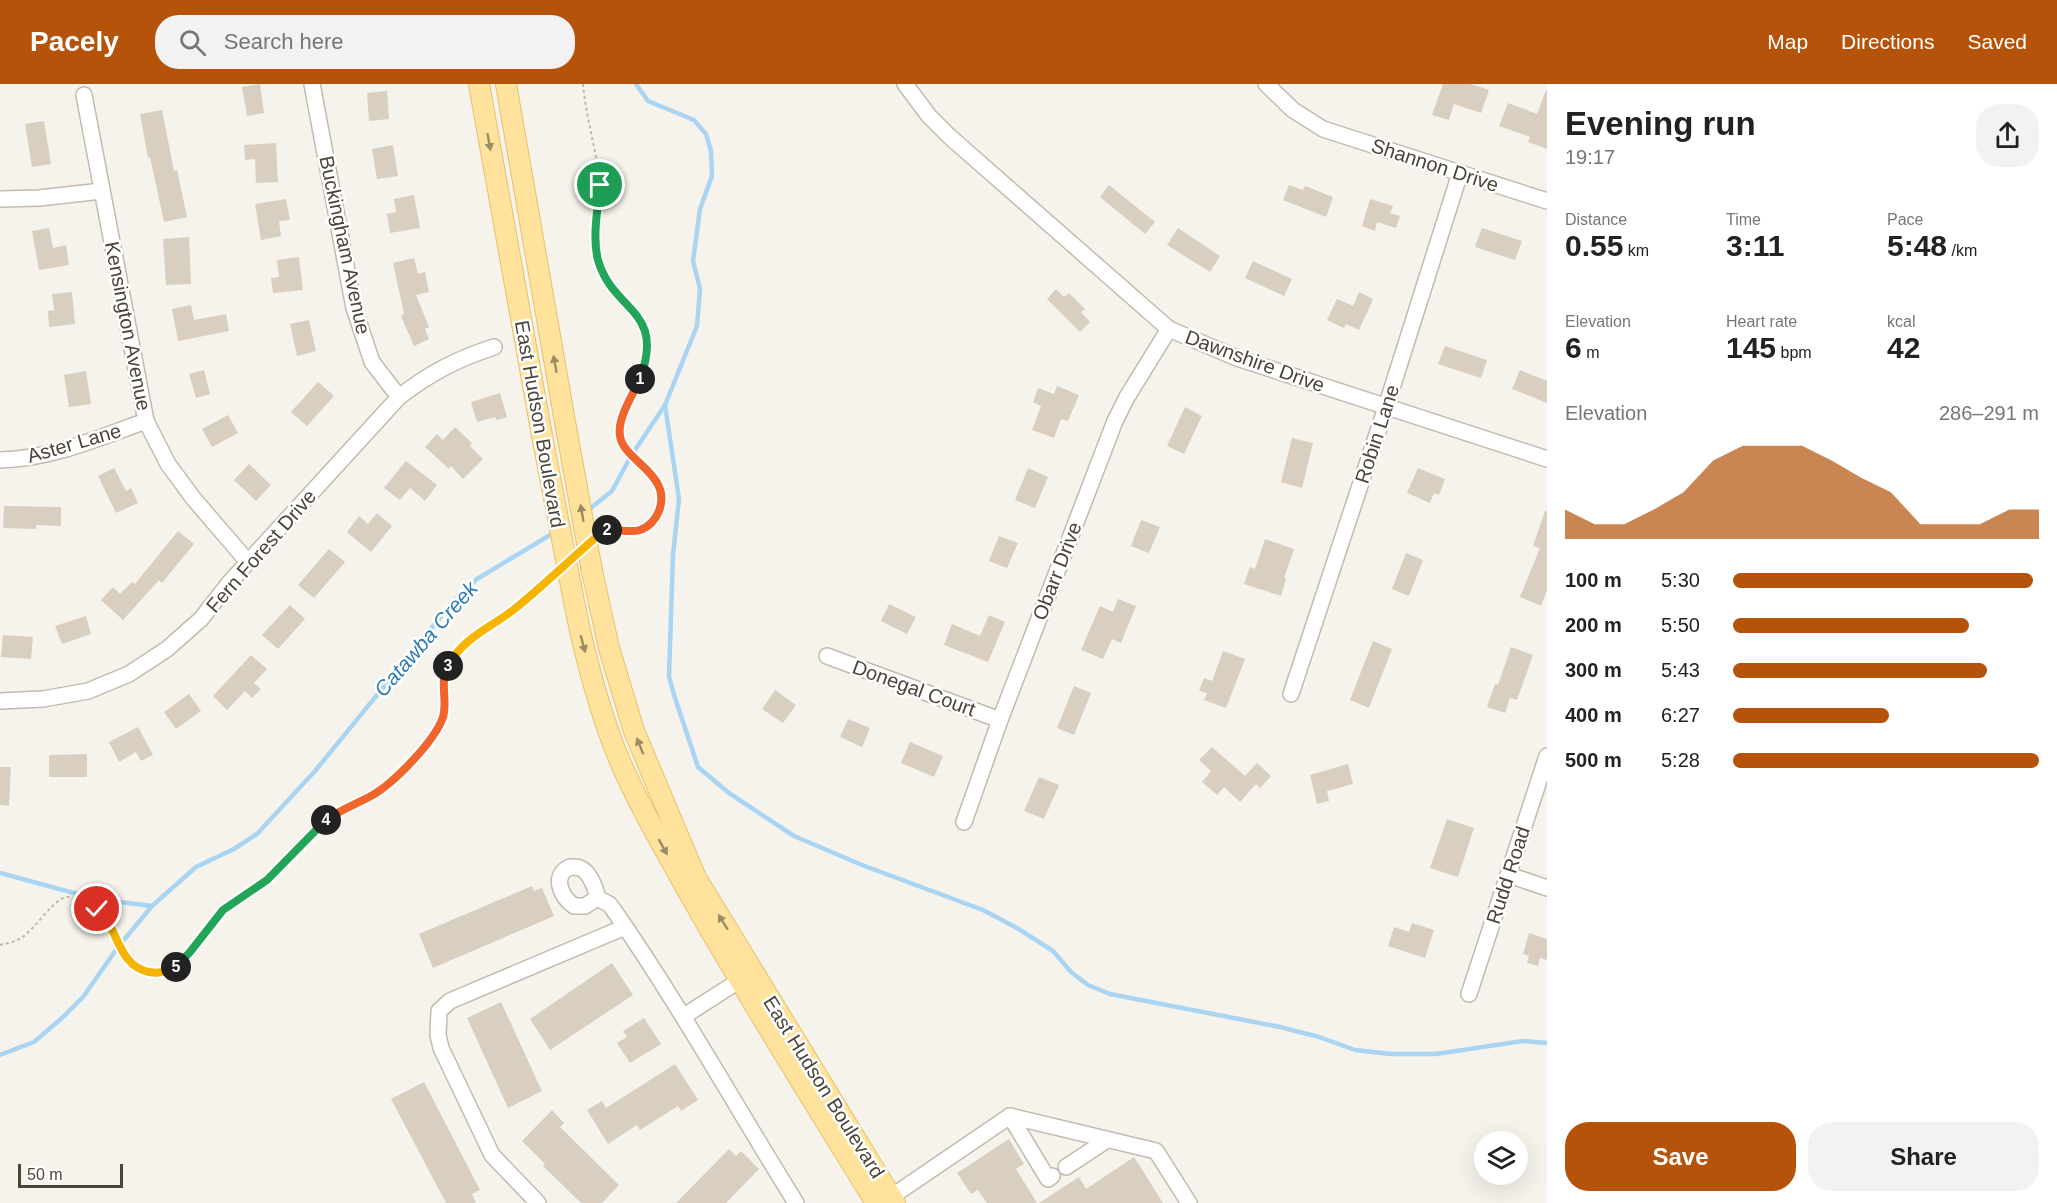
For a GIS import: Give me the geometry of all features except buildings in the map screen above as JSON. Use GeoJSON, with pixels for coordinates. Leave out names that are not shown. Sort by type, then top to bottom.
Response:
{"type":"FeatureCollection","features":[{"type":"Feature","properties":{"kind":"main road","name":"East Hudson Boulevard"},"geometry":{"type":"LineString","coordinates":[[479,84],[579,630],[613,743],[635,796],[888,1201]]}},
{"type":"Feature","properties":{"kind":"main road","name":"East Hudson Boulevard"},"geometry":{"type":"LineString","coordinates":[[506,84],[592,571],[619,686],[638,741],[696,878],[746,976]]}},
{"type":"Feature","properties":{"kind":"street","name":"Buckingham Avenue"},"geometry":{"type":"LineString","coordinates":[[312,84],[360,331],[372,362],[399,396]]}},
{"type":"Feature","properties":{"kind":"street","name":"Dawnshire Drive"},"geometry":{"type":"LineString","coordinates":[[905,84],[928,116],[950,137],[1169,329],[1237,358],[1547,459]]}},
{"type":"Feature","properties":{"kind":"street","name":"Shannon Drive"},"geometry":{"type":"LineString","coordinates":[[1266,84],[1293,110],[1323,129],[1547,201]]}},
{"type":"Feature","properties":{"kind":"street","name":"Kensington Avenue"},"geometry":{"type":"LineString","coordinates":[[84,95],[146,421],[168,464],[193,498],[248,562]]}},
{"type":"Feature","properties":{"kind":"street","name":"Robin Lane"},"geometry":{"type":"LineString","coordinates":[[1291,694],[1386,407],[1460,173]]}},
{"type":"Feature","properties":{"kind":"street"},"geometry":{"type":"LineString","coordinates":[[0,199],[39,198],[102,191]]}},
{"type":"Feature","properties":{"kind":"street","name":"Obarr Drive"},"geometry":{"type":"LineString","coordinates":[[964,822],[1000,720],[1115,421],[1127,396],[1169,329]]}},
{"type":"Feature","properties":{"kind":"street","name":"Fern Forest Drive"},"geometry":{"type":"LineString","coordinates":[[0,700],[21,701],[66,696],[98,687],[129,674],[167,649],[201,619],[229,583],[399,396],[449,363],[494,346]]}},
{"type":"Feature","properties":{"kind":"street","name":"Aster Lane"},"geometry":{"type":"LineString","coordinates":[[0,460],[26,459],[69,449],[146,421]]}},
{"type":"Feature","properties":{"kind":"street","name":"Donegal Court"},"geometry":{"type":"LineString","coordinates":[[827,656],[1000,720]]}},
{"type":"Feature","properties":{"kind":"street","name":"Rudd Road"},"geometry":{"type":"LineString","coordinates":[[1469,994],[1547,756]]}},
{"type":"Feature","properties":{"kind":"street"},"geometry":{"type":"LineString","coordinates":[[1509,875],[1547,888]]}},
{"type":"Feature","properties":{"kind":"street"},"geometry":{"type":"LineString","coordinates":[[597,898],[609,904],[684,1016],[796,1203]]}},
{"type":"Feature","properties":{"kind":"street"},"geometry":{"type":"LineString","coordinates":[[538,1203],[492,1155],[441,1048],[438,1035],[439,1011],[450,1001],[625,927]]}},
{"type":"Feature","properties":{"kind":"street"},"geometry":{"type":"LineString","coordinates":[[684,1016],[746,976]]}},
{"type":"Feature","properties":{"kind":"street"},"geometry":{"type":"LineString","coordinates":[[888,1201],[1010,1116],[1156,1151],[1189,1203]]}},
{"type":"Feature","properties":{"kind":"street"},"geometry":{"type":"LineString","coordinates":[[1010,1116],[1048,1179],[1052,1176]]}},
{"type":"Feature","properties":{"kind":"street"},"geometry":{"type":"LineString","coordinates":[[1066,1167],[1107,1140]]}},
{"type":"Feature","properties":{"kind":"path"},"geometry":{"type":"LineString","coordinates":[[583,84],[600,185],[596,242],[598,259],[606,279],[639,319],[647,338],[648,347],[643,369],[620,426],[620,438],[659,487],[661,501],[654,520],[641,530],[610,529],[601,533]]}},
{"type":"Feature","properties":{"kind":"path"},"geometry":{"type":"LineString","coordinates":[[0,945],[21,939],[63,898],[77,899],[105,915],[126,958],[136,968],[151,973],[162,973],[174,968],[190,952],[223,910],[267,880],[326,819],[388,785],[412,760],[439,725],[444,709],[445,671],[457,653],[472,637],[508,614],[558,570]]}},
{"type":"Feature","properties":{"kind":"waterway","name":"Catawba Creek"},"geometry":{"type":"LineString","coordinates":[[587,511],[612,491],[631,456],[665,405],[697,326],[700,289],[693,261],[700,209],[712,176],[711,151],[706,134],[694,120],[648,101],[636,84]]}},
{"type":"Feature","properties":{"kind":"waterway"},"geometry":{"type":"LineString","coordinates":[[665,405],[679,499],[673,555],[669,676],[698,767],[729,793],[794,836],[862,865],[983,910],[1053,951],[1071,972],[1088,985],[1110,994],[1280,1027],[1319,1037],[1355,1050],[1391,1054],[1436,1054],[1523,1041],[1547,1043]]}},
{"type":"Feature","properties":{"kind":"waterway","name":"Catawba Creek"},"geometry":{"type":"LineString","coordinates":[[0,1055],[34,1042],[62,1018],[83,997],[118,947],[152,906],[196,867],[234,849],[257,834],[315,771],[453,602],[477,579],[555,532]]}},
{"type":"Feature","properties":{"kind":"waterway"},"geometry":{"type":"LineString","coordinates":[[0,873],[96,899],[152,906]]}},
{"type":"Feature","properties":{"kind":"route"},"geometry":{"type":"LineString","coordinates":[[97,909],[105,915],[126,958],[136,968],[151,973],[162,973],[174,968],[190,952],[223,910],[267,880],[326,819],[371,796],[399,775],[439,725],[443,717],[445,700],[443,680],[445,671],[472,637],[518,606],[604,531],[610,529],[641,530],[654,520],[660,508],[659,487],[620,438],[623,416],[646,359],[647,338],[639,319],[606,279],[598,259],[596,242],[600,185]]}}]}
